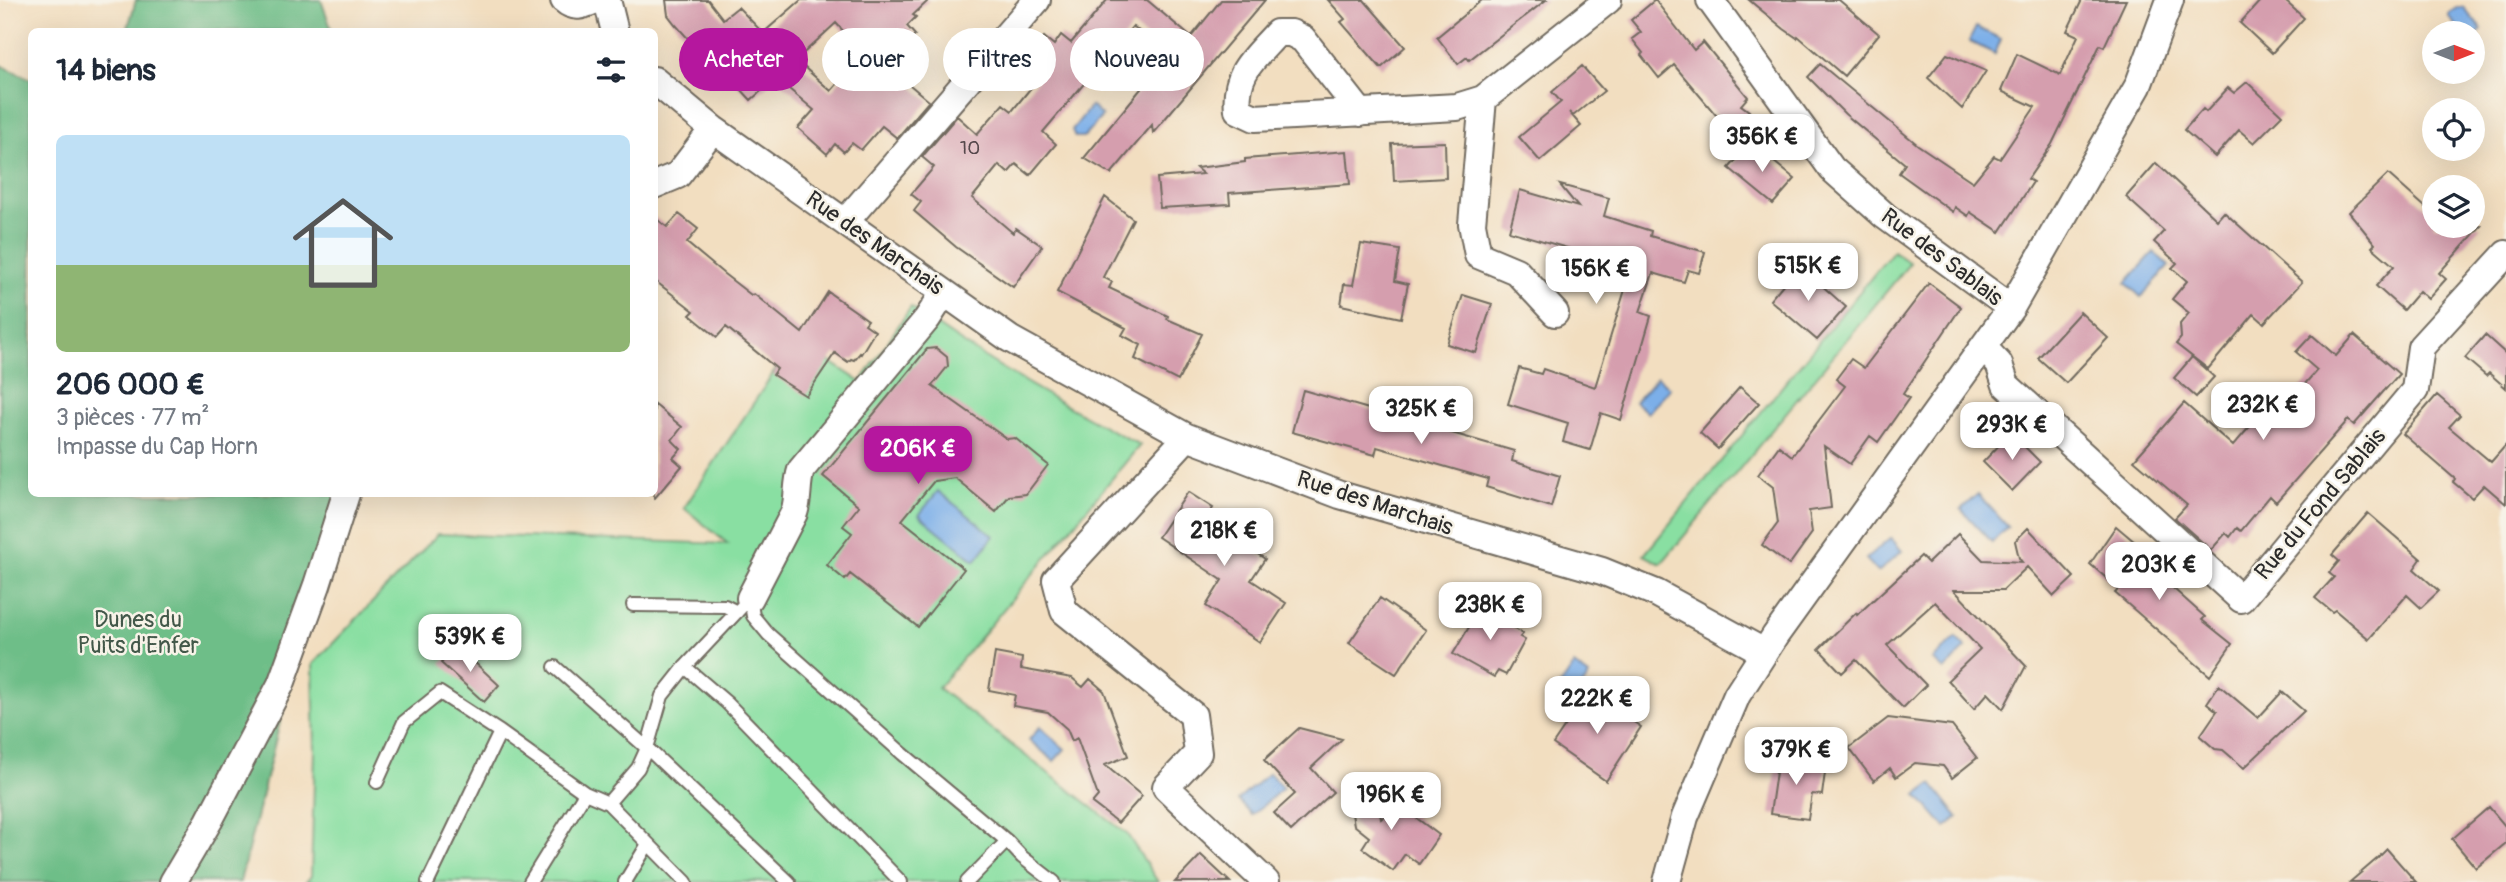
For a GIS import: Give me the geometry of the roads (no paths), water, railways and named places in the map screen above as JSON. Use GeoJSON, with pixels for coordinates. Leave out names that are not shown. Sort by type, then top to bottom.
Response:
{"type":"FeatureCollection","features":[{"type":"Feature","properties":{"kind":"street"},"geometry":{"type":"LineString","coordinates":[[564,0],[569,5],[578,7],[596,0]]}},
{"type":"Feature","properties":{"kind":"street"},"geometry":{"type":"LineString","coordinates":[[607,0],[614,28]]}},
{"type":"Feature","properties":{"kind":"street"},"geometry":{"type":"LineString","coordinates":[[845,222],[1037,0]]}},
{"type":"Feature","properties":{"kind":"street"},"geometry":{"type":"LineString","coordinates":[[1361,113],[1303,39],[1291,33],[1277,33],[1243,72],[1236,91],[1238,110],[1255,118],[1361,113],[1457,107],[1483,99],[1608,0]]}},
{"type":"Feature","properties":{"kind":"street","name":"Rue des Sablais"},"geometry":{"type":"LineString","coordinates":[[1710,0],[1832,169],[1885,216],[2011,308],[2138,86],[2169,0]]}},
{"type":"Feature","properties":{"kind":"street","name":"Rue des Marchais"},"geometry":{"type":"LineString","coordinates":[[658,83],[713,129],[1010,339],[1187,436],[1340,495],[1601,571],[1656,593],[1764,652]]}},
{"type":"Feature","properties":{"kind":"street"},"geometry":{"type":"LineString","coordinates":[[1483,99],[1472,224],[1478,255],[1516,271],[1555,313]]}},
{"type":"Feature","properties":{"kind":"street"},"geometry":{"type":"LineString","coordinates":[[658,184],[678,176],[713,129]]}},
{"type":"Feature","properties":{"kind":"street","name":"Rue du Fond Sablais"},"geometry":{"type":"LineString","coordinates":[[1983,347],[1999,364],[2006,386],[2241,599],[2415,390],[2421,346],[2506,254]]}},
{"type":"Feature","properties":{"kind":"street"},"geometry":{"type":"LineString","coordinates":[[743,605],[794,513],[799,500],[798,481],[801,470],[928,319],[944,293]]}},
{"type":"Feature","properties":{"kind":"street"},"geometry":{"type":"LineString","coordinates":[[1667,882],[1685,817],[1737,695],[1764,652],[2011,308]]}},
{"type":"Feature","properties":{"kind":"street"},"geometry":{"type":"LineString","coordinates":[[1187,436],[1056,580],[1064,611],[1194,715],[1198,753],[1166,787],[1266,882]]}},
{"type":"Feature","properties":{"kind":"street"},"geometry":{"type":"LineString","coordinates":[[173,882],[209,821],[281,684],[345,497]]}},
{"type":"Feature","properties":{"kind":"lane"},"geometry":{"type":"LineString","coordinates":[[633,605],[743,605]]}},
{"type":"Feature","properties":{"kind":"lane"},"geometry":{"type":"LineString","coordinates":[[608,803],[638,768],[647,748],[662,696],[685,667],[743,605]]}},
{"type":"Feature","properties":{"kind":"lane"},"geometry":{"type":"LineString","coordinates":[[743,605],[768,634],[903,754],[1054,882]]}},
{"type":"Feature","properties":{"kind":"lane"},"geometry":{"type":"LineString","coordinates":[[555,667],[647,748],[789,882]]}},
{"type":"Feature","properties":{"kind":"lane"},"geometry":{"type":"LineString","coordinates":[[685,667],[727,703],[901,882]]}},
{"type":"Feature","properties":{"kind":"lane"},"geometry":{"type":"LineString","coordinates":[[377,782],[404,722],[440,693],[585,793],[608,803],[686,882]]}},
{"type":"Feature","properties":{"kind":"lane"},"geometry":{"type":"LineString","coordinates":[[428,882],[500,732]]}},
{"type":"Feature","properties":{"kind":"lane"},"geometry":{"type":"LineString","coordinates":[[530,882],[585,793]]}},
{"type":"Feature","properties":{"kind":"lane"},"geometry":{"type":"LineString","coordinates":[[967,882],[1007,841]]}},
{"type":"Feature","properties":{"kind":"lane"},"geometry":{"type":"LineString","coordinates":[[625,882],[648,844]]}},
{"type":"Feature","properties":{"kind":"water"},"geometry":{"type":"Polygon","coordinates":[[[2463,7],[2475,21],[2452,21],[2449,13],[2463,7]]]}},
{"type":"Feature","properties":{"kind":"water"},"geometry":{"type":"Polygon","coordinates":[[[1976,27],[2001,39],[1995,54],[1969,41],[1976,27]]]}},
{"type":"Feature","properties":{"kind":"water"},"geometry":{"type":"Polygon","coordinates":[[[1091,106],[1102,116],[1084,137],[1075,137],[1072,130],[1091,106]]]}},
{"type":"Feature","properties":{"kind":"water"},"geometry":{"type":"Polygon","coordinates":[[[2154,252],[2169,266],[2141,297],[2126,283],[2154,252]]]}},
{"type":"Feature","properties":{"kind":"water"},"geometry":{"type":"Polygon","coordinates":[[[1657,377],[1670,388],[1648,413],[1635,402],[1657,377]]]}},
{"type":"Feature","properties":{"kind":"water"},"geometry":{"type":"Polygon","coordinates":[[[938,491],[994,536],[975,561],[919,515],[938,491]]]}},
{"type":"Feature","properties":{"kind":"water"},"geometry":{"type":"Polygon","coordinates":[[[1978,494],[2008,527],[1992,542],[1961,509],[1978,494]]]}},
{"type":"Feature","properties":{"kind":"water"},"geometry":{"type":"Polygon","coordinates":[[[1891,538],[1902,551],[1878,572],[1866,559],[1891,538]]]}},
{"type":"Feature","properties":{"kind":"water"},"geometry":{"type":"Polygon","coordinates":[[[1956,638],[1966,648],[1944,670],[1933,660],[1956,638]]]}},
{"type":"Feature","properties":{"kind":"water"},"geometry":{"type":"Polygon","coordinates":[[[1574,665],[1589,676],[1567,708],[1552,698],[1574,665]]]}},
{"type":"Feature","properties":{"kind":"water"},"geometry":{"type":"Polygon","coordinates":[[[1040,727],[1065,749],[1054,761],[1029,740],[1040,727]]]}},
{"type":"Feature","properties":{"kind":"water"},"geometry":{"type":"Polygon","coordinates":[[[1269,773],[1283,788],[1252,815],[1238,800],[1269,773]]]}},
{"type":"Feature","properties":{"kind":"water"},"geometry":{"type":"Polygon","coordinates":[[[1932,784],[1958,817],[1945,827],[1917,795],[1932,784]]]}},
{"type":"Feature","properties":{"kind":"park label","name":"Dunes du Puits d'Enfer"},"geometry":{"type":"Point","coordinates":[138,632]}}]}
